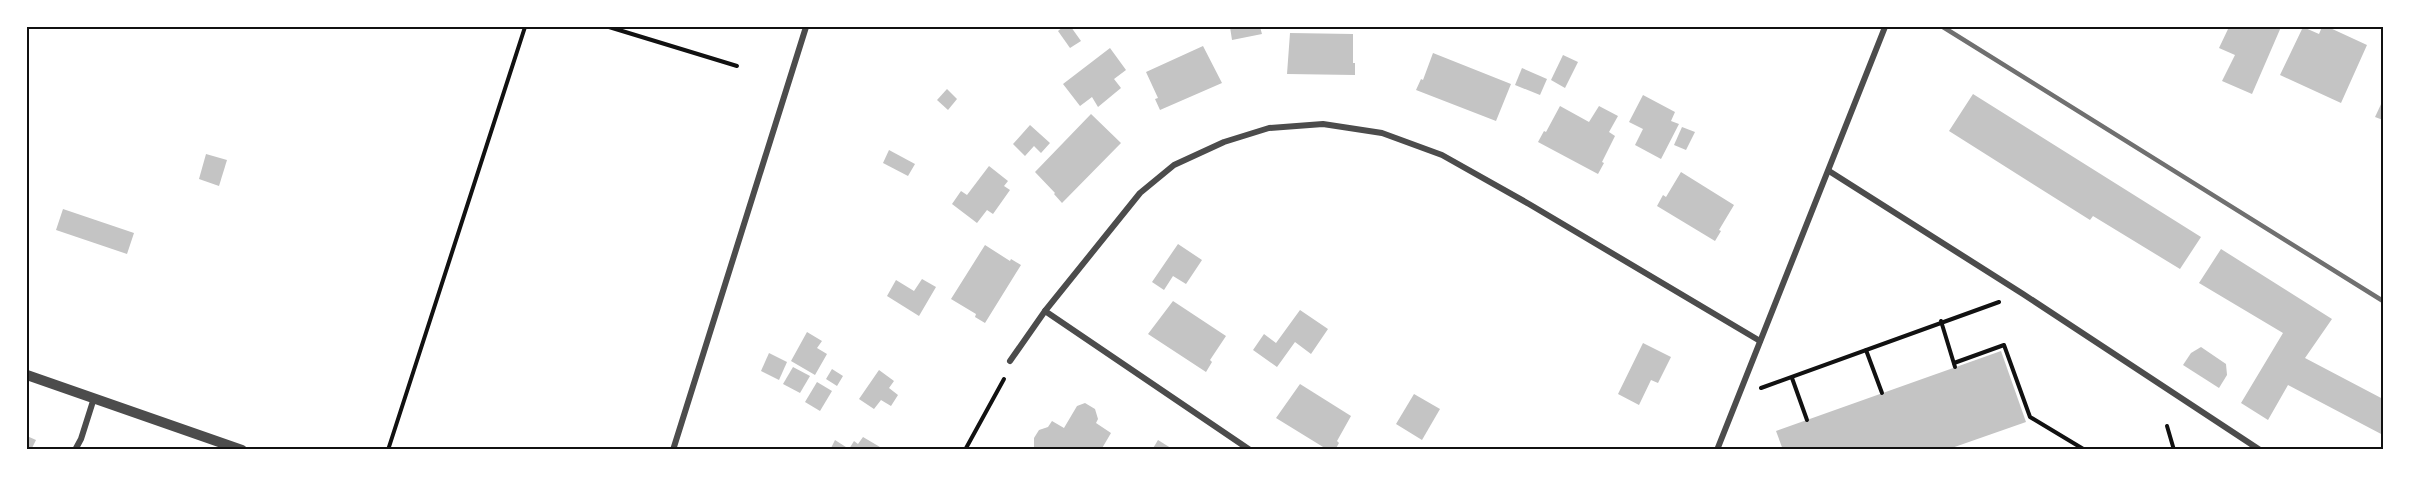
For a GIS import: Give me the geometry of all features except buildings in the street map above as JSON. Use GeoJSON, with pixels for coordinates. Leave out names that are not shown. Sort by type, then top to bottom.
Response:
{"type":"FeatureCollection","features":[{"type":"Feature","properties":{"kind":"street"},"geometry":{"type":"LineString","coordinates":[[673,450],[806,27]]}},
{"type":"Feature","properties":{"kind":"street"},"geometry":{"type":"LineString","coordinates":[[1717,450],[1885,27]]}},
{"type":"Feature","properties":{"kind":"street"},"geometry":{"type":"LineString","coordinates":[[1010,361],[1045,311],[1140,193],[1174,165],[1224,142],[1269,128],[1323,124],[1382,133],[1442,155],[1760,341]]}},
{"type":"Feature","properties":{"kind":"street"},"geometry":{"type":"LineString","coordinates":[[1829,171],[2023,294],[2260,450]]}},
{"type":"Feature","properties":{"kind":"street"},"geometry":{"type":"LineString","coordinates":[[1045,311],[1250,450]]}},
{"type":"Feature","properties":{"kind":"street"},"geometry":{"type":"LineString","coordinates":[[27,375],[242,450]]}},
{"type":"Feature","properties":{"kind":"street"},"geometry":{"type":"LineString","coordinates":[[75,450],[94,398]]}},
{"type":"Feature","properties":{"kind":"path"},"geometry":{"type":"LineString","coordinates":[[388,450],[525,27]]}},
{"type":"Feature","properties":{"kind":"path"},"geometry":{"type":"LineString","coordinates":[[609,27],[736,66]]}},
{"type":"Feature","properties":{"kind":"path"},"geometry":{"type":"LineString","coordinates":[[1740,391],[1766,387],[1941,321],[2023,294]]}},
{"type":"Feature","properties":{"kind":"path"},"geometry":{"type":"LineString","coordinates":[[1941,321],[1955,365],[2004,345],[2030,417],[2085,450]]}},
{"type":"Feature","properties":{"kind":"path"},"geometry":{"type":"LineString","coordinates":[[1866,350],[1882,393]]}},
{"type":"Feature","properties":{"kind":"path"},"geometry":{"type":"LineString","coordinates":[[965,450],[1006,376],[1010,361]]}},
{"type":"Feature","properties":{"kind":"path"},"geometry":{"type":"LineString","coordinates":[[1792,378],[1807,420]]}},
{"type":"Feature","properties":{"kind":"path"},"geometry":{"type":"LineString","coordinates":[[2167,426],[2175,450]]}},
{"type":"Feature","properties":{"kind":"railway"},"geometry":{"type":"LineString","coordinates":[[1943,27],[2383,301]]}}]}
